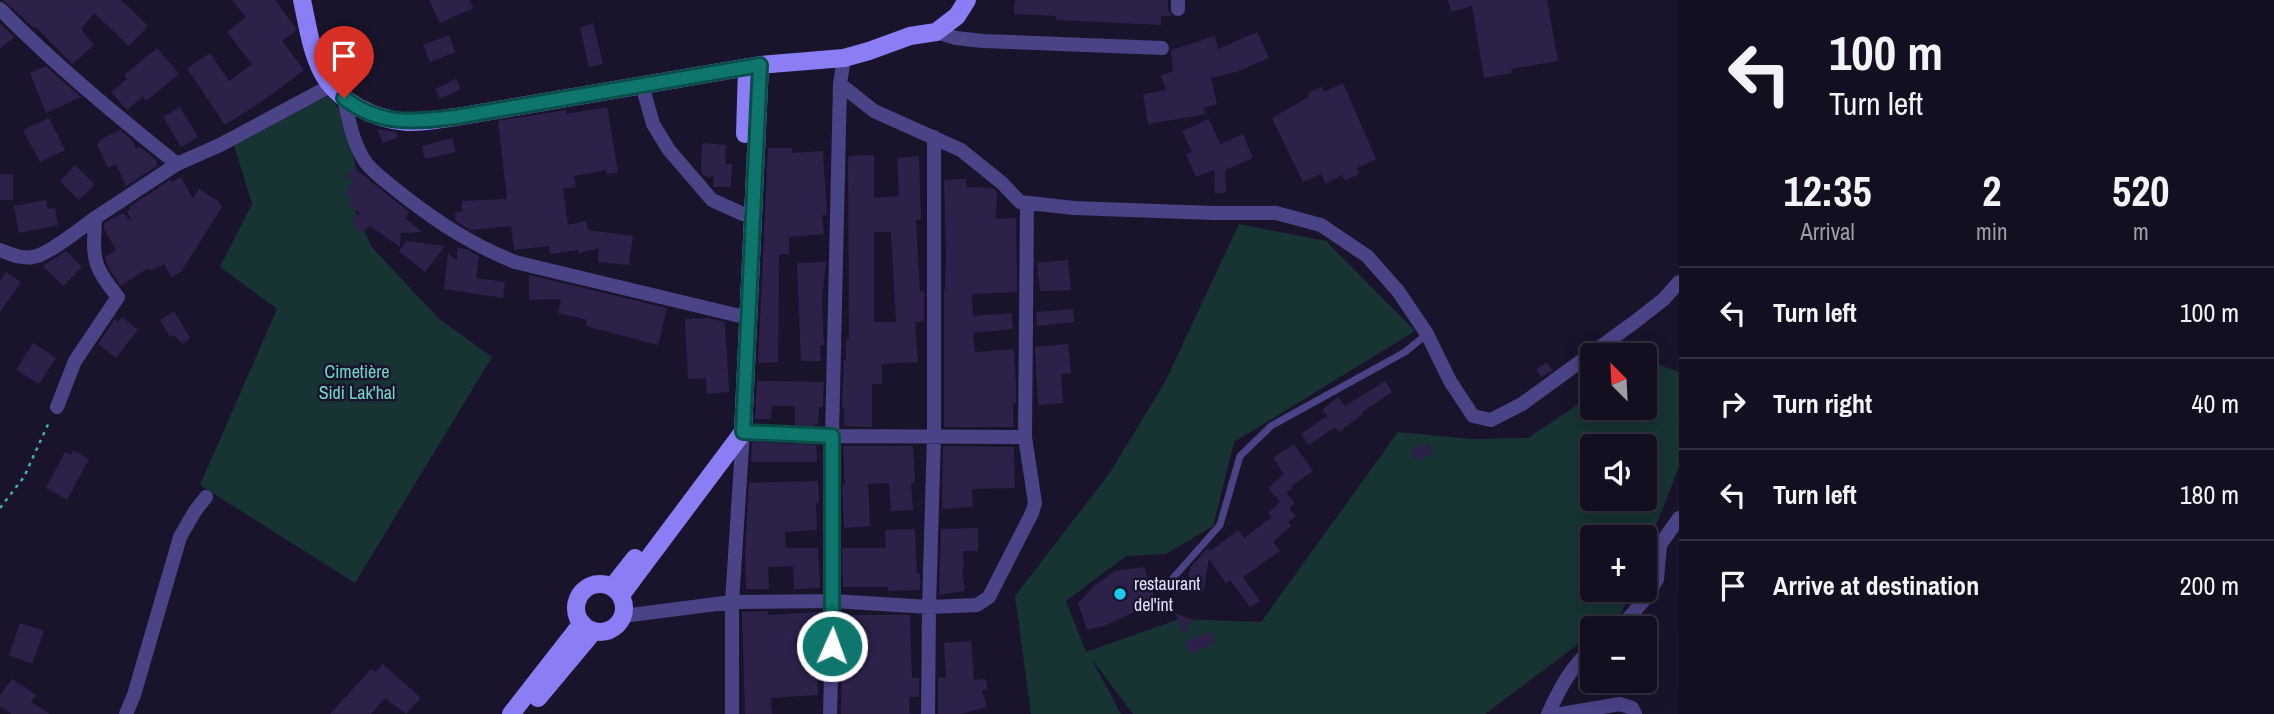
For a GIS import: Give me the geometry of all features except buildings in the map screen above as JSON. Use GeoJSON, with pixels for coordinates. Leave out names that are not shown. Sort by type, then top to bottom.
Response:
{"type":"FeatureCollection","features":[{"type":"Feature","properties":{"kind":"main road"},"geometry":{"type":"LineString","coordinates":[[302,0],[310,37],[323,73],[338,91],[355,107],[376,116],[409,122],[456,117],[753,66],[844,58],[910,36],[936,32],[957,16],[967,0]]}},
{"type":"Feature","properties":{"kind":"main road"},"geometry":{"type":"LineString","coordinates":[[617,591],[735,426],[743,214],[753,66]]}},
{"type":"Feature","properties":{"kind":"main road"},"geometry":{"type":"LineString","coordinates":[[617,591],[743,432],[753,66]]}},
{"type":"Feature","properties":{"kind":"main road"},"geometry":{"type":"LineString","coordinates":[[601,583],[617,591],[625,606],[623,616],[616,626],[606,631],[588,627],[577,613],[577,602],[582,592],[601,583]]}},
{"type":"Feature","properties":{"kind":"main road"},"geometry":{"type":"LineString","coordinates":[[511,714],[588,627]]}},
{"type":"Feature","properties":{"kind":"main road"},"geometry":{"type":"LineString","coordinates":[[525,714],[588,627]]}},
{"type":"Feature","properties":{"kind":"street"},"geometry":{"type":"LineString","coordinates":[[0,9],[37,47],[177,164]]}},
{"type":"Feature","properties":{"kind":"street"},"geometry":{"type":"LineString","coordinates":[[936,32],[982,41],[1162,48]]}},
{"type":"Feature","properties":{"kind":"street"},"geometry":{"type":"LineString","coordinates":[[830,714],[833,601],[832,436],[840,84],[844,58]]}},
{"type":"Feature","properties":{"kind":"street"},"geometry":{"type":"LineString","coordinates":[[840,84],[874,111],[961,150],[1002,183],[1020,202],[1074,208],[1276,214],[1321,225],[1367,256],[1398,291],[1427,334],[1450,381],[1473,416],[1491,420],[1522,404],[1612,340],[1664,299],[1679,282]]}},
{"type":"Feature","properties":{"kind":"street"},"geometry":{"type":"LineString","coordinates":[[642,85],[653,124],[669,150],[712,200],[743,214]]}},
{"type":"Feature","properties":{"kind":"street"},"geometry":{"type":"LineString","coordinates":[[0,250],[16,257],[35,257],[177,164],[338,91],[350,129],[367,163],[441,225],[489,252],[515,262],[740,316]]}},
{"type":"Feature","properties":{"kind":"street"},"geometry":{"type":"LineString","coordinates":[[928,714],[933,436],[934,137]]}},
{"type":"Feature","properties":{"kind":"street"},"geometry":{"type":"LineString","coordinates":[[623,616],[732,603],[833,601],[929,607],[977,605],[989,597],[1035,503],[1025,437],[1027,204]]}},
{"type":"Feature","properties":{"kind":"street"},"geometry":{"type":"LineString","coordinates":[[57,407],[75,361],[118,298],[99,273],[93,255],[95,218]]}},
{"type":"Feature","properties":{"kind":"street"},"geometry":{"type":"LineString","coordinates":[[732,714],[732,603],[743,432],[832,436],[1025,437]]}},
{"type":"Feature","properties":{"kind":"street"},"geometry":{"type":"LineString","coordinates":[[127,714],[180,537],[206,497]]}},
{"type":"Feature","properties":{"kind":"street"},"geometry":{"type":"LineString","coordinates":[[1630,616],[1646,598],[1657,579],[1660,545],[1679,518]]}},
{"type":"Feature","properties":{"kind":"street"},"geometry":{"type":"LineString","coordinates":[[1548,714],[1560,689],[1580,659]]}},
{"type":"Feature","properties":{"kind":"street"},"geometry":{"type":"LineString","coordinates":[[1561,714],[1620,704],[1632,708],[1635,714]]}},
{"type":"Feature","properties":{"kind":"lane"},"geometry":{"type":"LineString","coordinates":[[1173,578],[1220,525],[1240,456],[1263,433],[1271,426],[1405,352],[1427,334]]}},
{"type":"Feature","properties":{"kind":"path"},"geometry":{"type":"LineString","coordinates":[[0,508],[24,477],[57,407]]}},
{"type":"Feature","properties":{"kind":"green space","name":"Cimetière Sidi Lak'hal"},"geometry":{"type":"Polygon","coordinates":[[[328,96],[343,113],[356,168],[354,208],[371,246],[438,318],[492,357],[355,583],[200,485],[277,309],[220,267],[252,204],[233,142],[328,96]]]}},
{"type":"Feature","properties":{"kind":"green space"},"geometry":{"type":"Polygon","coordinates":[[[1239,224],[1326,241],[1415,331],[1234,442],[1213,526],[1166,554],[1126,556],[1066,601],[1086,652],[1179,619],[1261,622],[1398,432],[1472,439],[1528,438],[1580,403],[1580,420],[1657,420],[1657,364],[1679,372],[1679,467],[1656,525],[1580,525],[1580,602],[1626,602],[1622,612],[1616,616],[1580,616],[1580,643],[1485,714],[1133,714],[1091,658],[1121,714],[1031,714],[1015,596],[1109,474],[1165,382],[1239,224]]]}},
{"type":"Feature","properties":{"kind":"place","name":"restaurant del'int"},"geometry":{"type":"Point","coordinates":[1120,594]}},
{"type":"Feature","properties":{"kind":"route"},"geometry":{"type":"LineString","coordinates":[[344,98],[355,107],[376,116],[409,122],[456,117],[760,65],[743,432],[832,436],[832,646]]}}]}
